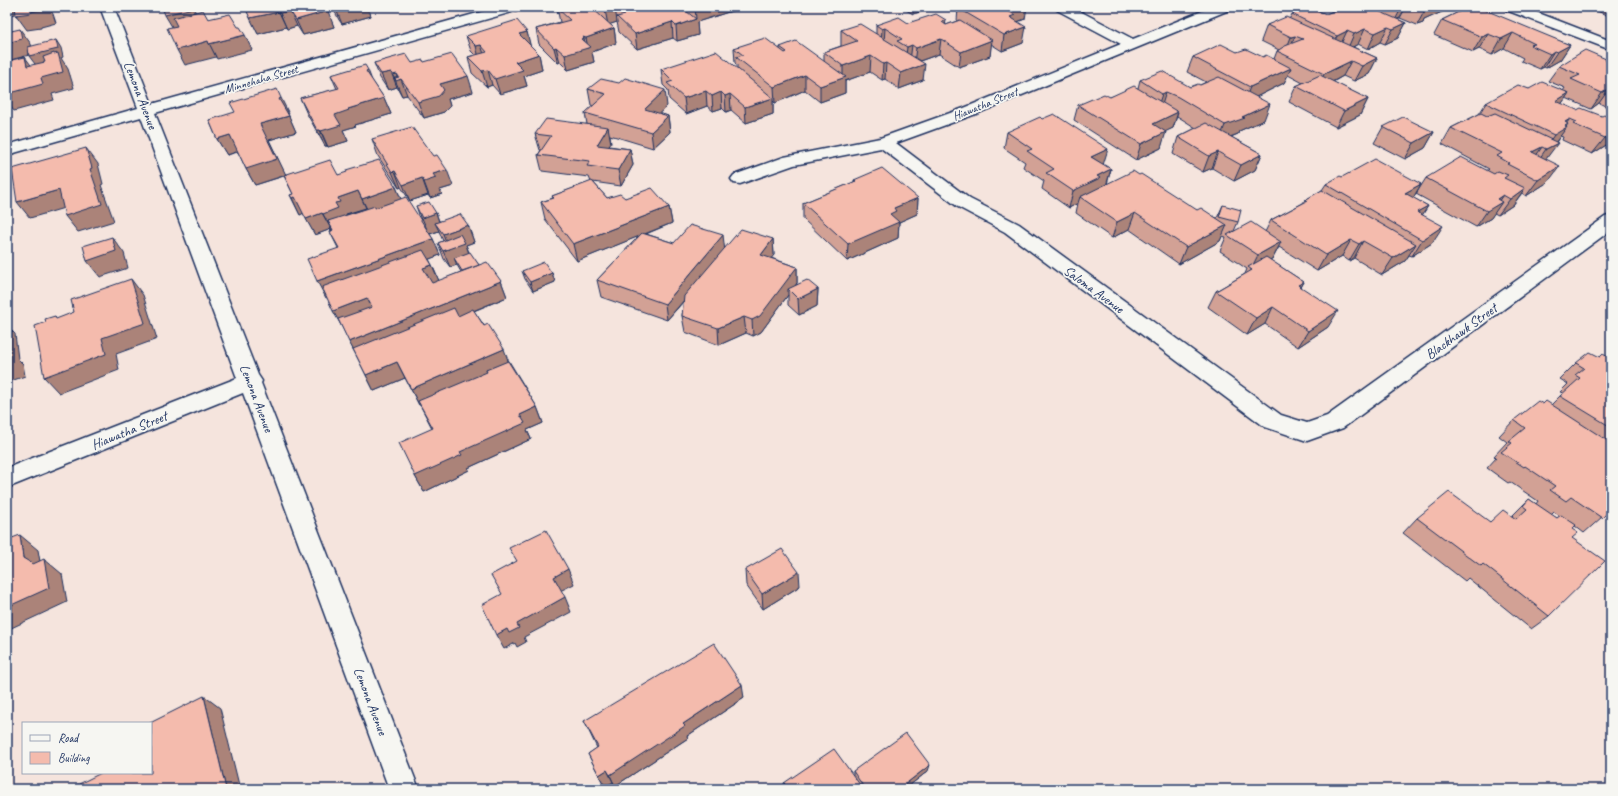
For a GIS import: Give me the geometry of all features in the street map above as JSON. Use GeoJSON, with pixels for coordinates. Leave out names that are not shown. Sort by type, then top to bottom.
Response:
{"type":"FeatureCollection","features":[{"type":"Feature","properties":{"kind":"street","name":"Lemona Avenue"},"geometry":{"type":"LineString","coordinates":[[107,7],[404,789]]}},
{"type":"Feature","properties":{"kind":"street","name":"Minnehaha Street"},"geometry":{"type":"LineString","coordinates":[[7,150],[514,7]]}},
{"type":"Feature","properties":{"kind":"street"},"geometry":{"type":"LineString","coordinates":[[1062,7],[1132,44]]}},
{"type":"Feature","properties":{"kind":"street","name":"Hiawatha Street"},"geometry":{"type":"LineString","coordinates":[[740,179],[790,162],[884,142],[970,111],[1224,7]]}},
{"type":"Feature","properties":{"kind":"street"},"geometry":{"type":"LineString","coordinates":[[1511,7],[1611,46]]}},
{"type":"Feature","properties":{"kind":"street","name":"Saloma Avenue"},"geometry":{"type":"LineString","coordinates":[[884,142],[964,202],[1012,228],[1273,421],[1307,432]]}},
{"type":"Feature","properties":{"kind":"street","name":"Blackhawk Street"},"geometry":{"type":"LineString","coordinates":[[1307,432],[1335,422],[1611,221]]}},
{"type":"Feature","properties":{"kind":"street","name":"Hiawatha Street"},"geometry":{"type":"LineString","coordinates":[[7,478],[250,381]]}},
{"type":"Feature","properties":{"kind":"building"},"geometry":{"type":"Polygon","coordinates":[[[15,7],[46,8],[31,13],[16,15],[15,7]]]}},
{"type":"Feature","properties":{"kind":"building"},"geometry":{"type":"Polygon","coordinates":[[[162,7],[192,7],[193,8],[165,15],[162,7]]]}},
{"type":"Feature","properties":{"kind":"building"},"geometry":{"type":"Polygon","coordinates":[[[245,7],[325,7],[328,11],[296,20],[290,11],[250,18],[245,7]]]}},
{"type":"Feature","properties":{"kind":"building"},"geometry":{"type":"Polygon","coordinates":[[[591,7],[614,28],[586,38],[583,37],[584,38],[582,39],[591,47],[565,55],[556,47],[554,48],[536,29],[570,20],[557,8],[591,7]]]}},
{"type":"Feature","properties":{"kind":"building"},"geometry":{"type":"Polygon","coordinates":[[[602,7],[615,7],[605,10],[602,7]]]}},
{"type":"Feature","properties":{"kind":"building"},"geometry":{"type":"Polygon","coordinates":[[[615,7],[681,7],[696,19],[676,26],[672,22],[635,34],[617,17],[625,15],[615,7]]]}},
{"type":"Feature","properties":{"kind":"building"},"geometry":{"type":"Polygon","coordinates":[[[1018,7],[1008,11],[1015,15],[1010,17],[1026,27],[1004,35],[958,8],[1018,7]]]}},
{"type":"Feature","properties":{"kind":"building"},"geometry":{"type":"Polygon","coordinates":[[[1309,7],[1326,14],[1343,7],[1369,7],[1406,23],[1393,29],[1388,27],[1375,33],[1365,29],[1354,34],[1347,31],[1337,36],[1292,14],[1309,7]]]}},
{"type":"Feature","properties":{"kind":"building"},"geometry":{"type":"Polygon","coordinates":[[[1418,7],[1431,7],[1425,10],[1418,7]]]}},
{"type":"Feature","properties":{"kind":"building"},"geometry":{"type":"Polygon","coordinates":[[[1469,7],[1478,7],[1570,45],[1550,54],[1530,45],[1535,44],[1513,33],[1501,39],[1488,34],[1482,37],[1442,20],[1469,7]]]}},
{"type":"Feature","properties":{"kind":"building"},"geometry":{"type":"Polygon","coordinates":[[[203,10],[208,19],[230,14],[245,35],[209,44],[208,41],[177,50],[167,28],[177,26],[173,18],[203,10]]]}},
{"type":"Feature","properties":{"kind":"building"},"geometry":{"type":"Polygon","coordinates":[[[936,14],[946,20],[942,22],[946,25],[960,20],[992,40],[961,52],[941,39],[916,48],[912,45],[907,47],[897,41],[902,39],[885,28],[882,29],[876,25],[899,17],[908,23],[936,14]]]}},
{"type":"Feature","properties":{"kind":"building"},"geometry":{"type":"Polygon","coordinates":[[[1286,17],[1377,58],[1362,66],[1351,61],[1324,74],[1277,51],[1303,39],[1295,36],[1291,37],[1267,25],[1286,17]]]}},
{"type":"Feature","properties":{"kind":"building"},"geometry":{"type":"Polygon","coordinates":[[[517,20],[527,32],[519,34],[539,54],[515,62],[523,70],[495,79],[488,70],[482,71],[468,57],[487,52],[481,45],[476,46],[466,36],[517,20]]]}},
{"type":"Feature","properties":{"kind":"building"},"geometry":{"type":"Polygon","coordinates":[[[860,24],[925,64],[901,73],[886,63],[883,64],[871,56],[843,66],[824,52],[857,41],[841,30],[860,24]]]}},
{"type":"Feature","properties":{"kind":"building"},"geometry":{"type":"Polygon","coordinates":[[[20,29],[22,39],[7,43],[7,32],[20,29]]]}},
{"type":"Feature","properties":{"kind":"building"},"geometry":{"type":"Polygon","coordinates":[[[765,38],[785,53],[787,52],[780,47],[796,41],[846,77],[820,86],[805,75],[774,87],[736,57],[743,55],[734,48],[765,38]]]}},
{"type":"Feature","properties":{"kind":"building"},"geometry":{"type":"Polygon","coordinates":[[[56,40],[58,49],[29,56],[28,47],[56,40]]]}},
{"type":"Feature","properties":{"kind":"building"},"geometry":{"type":"Polygon","coordinates":[[[1221,44],[1237,52],[1246,49],[1263,57],[1266,55],[1291,68],[1250,87],[1193,57],[1221,44]]]}},
{"type":"Feature","properties":{"kind":"building"},"geometry":{"type":"Polygon","coordinates":[[[1585,50],[1611,62],[1611,88],[1602,93],[1571,79],[1580,75],[1559,66],[1585,50]]]}},
{"type":"Feature","properties":{"kind":"building"},"geometry":{"type":"Polygon","coordinates":[[[716,51],[773,98],[745,107],[730,94],[725,96],[721,92],[712,96],[706,91],[684,98],[667,83],[673,81],[661,69],[716,51]]]}},
{"type":"Feature","properties":{"kind":"building"},"geometry":{"type":"Polygon","coordinates":[[[58,53],[63,72],[41,78],[43,84],[7,94],[7,61],[25,57],[27,66],[45,62],[43,57],[58,53]]]}},
{"type":"Feature","properties":{"kind":"building"},"geometry":{"type":"Polygon","coordinates":[[[406,54],[412,63],[423,60],[424,62],[452,54],[468,76],[440,84],[444,90],[439,96],[418,102],[401,79],[396,81],[395,78],[399,77],[397,74],[393,75],[391,72],[381,74],[374,63],[406,54]]]}},
{"type":"Feature","properties":{"kind":"building"},"geometry":{"type":"Polygon","coordinates":[[[365,65],[368,70],[366,71],[384,98],[348,109],[349,110],[335,115],[341,125],[321,131],[317,130],[300,98],[339,88],[331,75],[365,65]]]}},
{"type":"Feature","properties":{"kind":"building"},"geometry":{"type":"Polygon","coordinates":[[[1162,71],[1190,87],[1198,84],[1200,85],[1219,77],[1270,104],[1242,117],[1245,118],[1225,125],[1178,97],[1166,92],[1162,94],[1140,80],[1162,71]]]}},
{"type":"Feature","properties":{"kind":"building"},"geometry":{"type":"Polygon","coordinates":[[[1320,75],[1368,99],[1344,111],[1296,86],[1320,75]]]}},
{"type":"Feature","properties":{"kind":"building"},"geometry":{"type":"Polygon","coordinates":[[[625,78],[665,90],[645,109],[668,116],[651,132],[585,113],[606,94],[588,89],[601,79],[619,83],[625,78]]]}},
{"type":"Feature","properties":{"kind":"building"},"geometry":{"type":"Polygon","coordinates":[[[1542,82],[1569,93],[1556,101],[1577,110],[1581,108],[1611,118],[1611,134],[1605,138],[1573,124],[1577,122],[1570,119],[1565,122],[1568,124],[1565,126],[1567,127],[1554,135],[1486,103],[1518,85],[1529,89],[1542,82]]]}},
{"type":"Feature","properties":{"kind":"building"},"geometry":{"type":"Polygon","coordinates":[[[1134,86],[1178,112],[1153,124],[1166,132],[1141,144],[1078,105],[1104,94],[1110,97],[1134,86]]]}},
{"type":"Feature","properties":{"kind":"building"},"geometry":{"type":"Polygon","coordinates":[[[277,89],[281,98],[279,99],[289,116],[260,124],[277,159],[246,169],[230,135],[217,139],[209,120],[235,112],[230,103],[277,89]]]}},
{"type":"Feature","properties":{"kind":"building"},"geometry":{"type":"Polygon","coordinates":[[[1481,113],[1487,116],[1495,113],[1558,143],[1546,149],[1542,147],[1532,152],[1560,166],[1538,180],[1507,164],[1509,163],[1497,156],[1502,153],[1451,128],[1481,113]]]}},
{"type":"Feature","properties":{"kind":"building"},"geometry":{"type":"Polygon","coordinates":[[[1054,114],[1108,149],[1091,157],[1111,169],[1097,176],[1100,178],[1073,191],[1046,173],[1054,169],[1027,151],[1032,149],[1007,132],[1040,117],[1042,119],[1054,114]]]}},
{"type":"Feature","properties":{"kind":"building"},"geometry":{"type":"Polygon","coordinates":[[[1403,117],[1434,132],[1414,143],[1383,127],[1403,117]]]}},
{"type":"Feature","properties":{"kind":"building"},"geometry":{"type":"Polygon","coordinates":[[[546,119],[608,127],[597,145],[630,149],[618,170],[587,166],[590,161],[538,155],[551,136],[535,134],[546,119]]]}},
{"type":"Feature","properties":{"kind":"building"},"geometry":{"type":"Polygon","coordinates":[[[1206,123],[1262,154],[1241,165],[1218,152],[1209,156],[1178,137],[1206,123]]]}},
{"type":"Feature","properties":{"kind":"building"},"geometry":{"type":"Polygon","coordinates":[[[412,127],[433,156],[437,155],[447,170],[433,174],[436,178],[424,182],[422,178],[403,185],[395,171],[392,172],[372,139],[412,127]]]}},
{"type":"Feature","properties":{"kind":"building"},"geometry":{"type":"Polygon","coordinates":[[[86,148],[92,168],[90,169],[102,204],[65,216],[59,190],[17,202],[12,169],[86,148]]]}},
{"type":"Feature","properties":{"kind":"building"},"geometry":{"type":"Polygon","coordinates":[[[1461,157],[1494,174],[1498,171],[1508,175],[1504,178],[1525,188],[1510,199],[1503,195],[1497,199],[1502,202],[1487,211],[1426,178],[1461,157]]]}},
{"type":"Feature","properties":{"kind":"building"},"geometry":{"type":"Polygon","coordinates":[[[1375,159],[1421,184],[1405,193],[1428,206],[1417,212],[1443,226],[1422,240],[1326,184],[1375,159]]]}},
{"type":"Feature","properties":{"kind":"building"},"geometry":{"type":"Polygon","coordinates":[[[330,160],[338,175],[347,172],[346,170],[379,160],[396,187],[362,199],[358,191],[338,198],[340,202],[335,203],[338,208],[306,219],[295,197],[292,198],[290,195],[293,194],[284,175],[330,160]]]}},
{"type":"Feature","properties":{"kind":"building"},"geometry":{"type":"Polygon","coordinates":[[[882,168],[918,198],[894,208],[896,211],[890,214],[899,222],[848,244],[803,203],[856,181],[854,180],[882,168]]]}},
{"type":"Feature","properties":{"kind":"building"},"geometry":{"type":"Polygon","coordinates":[[[1133,171],[1139,175],[1141,174],[1197,210],[1201,208],[1227,225],[1186,247],[1135,213],[1117,222],[1080,197],[1133,171]]]}},
{"type":"Feature","properties":{"kind":"building"},"geometry":{"type":"Polygon","coordinates":[[[592,181],[607,198],[620,194],[625,198],[652,188],[669,207],[573,244],[541,202],[554,198],[552,196],[592,181]]]}},
{"type":"Feature","properties":{"kind":"building"},"geometry":{"type":"Polygon","coordinates":[[[1322,190],[1416,244],[1393,258],[1363,241],[1359,244],[1351,240],[1326,255],[1271,220],[1307,201],[1305,200],[1322,190]]]}},
{"type":"Feature","properties":{"kind":"building"},"geometry":{"type":"Polygon","coordinates":[[[406,197],[433,239],[317,281],[307,259],[339,248],[330,232],[333,230],[328,221],[375,206],[375,208],[406,197]]]}},
{"type":"Feature","properties":{"kind":"building"},"geometry":{"type":"Polygon","coordinates":[[[429,202],[436,213],[422,218],[416,206],[429,202]]]}},
{"type":"Feature","properties":{"kind":"building"},"geometry":{"type":"Polygon","coordinates":[[[1223,205],[1241,210],[1238,222],[1219,217],[1223,205]]]}},
{"type":"Feature","properties":{"kind":"building"},"geometry":{"type":"Polygon","coordinates":[[[460,214],[468,225],[443,234],[435,223],[460,214]]]}},
{"type":"Feature","properties":{"kind":"building"},"geometry":{"type":"Polygon","coordinates":[[[1251,222],[1281,242],[1258,255],[1227,235],[1251,222]]]}},
{"type":"Feature","properties":{"kind":"building"},"geometry":{"type":"Polygon","coordinates":[[[690,225],[723,235],[665,304],[597,280],[642,233],[674,243],[690,225]]]}},
{"type":"Feature","properties":{"kind":"building"},"geometry":{"type":"Polygon","coordinates":[[[741,229],[773,239],[761,255],[797,267],[760,316],[752,320],[744,317],[718,328],[682,316],[684,296],[741,229]]]}},
{"type":"Feature","properties":{"kind":"building"},"geometry":{"type":"Polygon","coordinates":[[[460,234],[465,243],[443,251],[438,243],[460,234]]]}},
{"type":"Feature","properties":{"kind":"building"},"geometry":{"type":"Polygon","coordinates":[[[112,237],[116,251],[87,261],[83,246],[112,237]]]}},
{"type":"Feature","properties":{"kind":"building"},"geometry":{"type":"Polygon","coordinates":[[[423,250],[432,265],[423,268],[432,283],[487,262],[501,281],[349,342],[338,319],[372,307],[367,298],[333,311],[322,287],[423,250]]]}},
{"type":"Feature","properties":{"kind":"building"},"geometry":{"type":"Polygon","coordinates":[[[470,252],[479,265],[462,271],[454,258],[470,252]]]}},
{"type":"Feature","properties":{"kind":"building"},"geometry":{"type":"Polygon","coordinates":[[[1266,257],[1304,282],[1298,285],[1338,311],[1308,331],[1273,307],[1256,318],[1216,291],[1252,270],[1248,267],[1266,257]]]}},
{"type":"Feature","properties":{"kind":"building"},"geometry":{"type":"Polygon","coordinates":[[[544,262],[552,273],[530,282],[522,271],[544,262]]]}},
{"type":"Feature","properties":{"kind":"building"},"geometry":{"type":"Polygon","coordinates":[[[131,279],[145,323],[102,338],[106,354],[44,377],[35,326],[46,322],[45,319],[55,316],[56,319],[74,312],[71,300],[131,279]]]}},
{"type":"Feature","properties":{"kind":"building"},"geometry":{"type":"Polygon","coordinates":[[[807,280],[818,289],[798,299],[788,289],[807,280]]]}},
{"type":"Feature","properties":{"kind":"building"},"geometry":{"type":"Polygon","coordinates":[[[454,308],[458,316],[473,309],[484,326],[488,324],[504,349],[411,389],[397,362],[366,375],[353,349],[454,308]]]}},
{"type":"Feature","properties":{"kind":"building"},"geometry":{"type":"Polygon","coordinates":[[[8,348],[9,360],[7,360],[8,348]]]}},
{"type":"Feature","properties":{"kind":"building"},"geometry":{"type":"Polygon","coordinates":[[[1590,352],[1600,357],[1603,354],[1611,359],[1611,427],[1560,396],[1580,378],[1575,375],[1584,368],[1576,363],[1590,352]]]}},
{"type":"Feature","properties":{"kind":"building"},"geometry":{"type":"Polygon","coordinates":[[[508,361],[537,407],[520,415],[525,423],[460,452],[462,455],[415,476],[399,443],[433,428],[418,401],[487,372],[486,370],[508,361]]]}},
{"type":"Feature","properties":{"kind":"building"},"geometry":{"type":"Polygon","coordinates":[[[1538,401],[1543,404],[1546,401],[1611,443],[1611,509],[1602,518],[1571,497],[1566,501],[1550,490],[1555,486],[1501,452],[1512,443],[1509,441],[1525,428],[1514,420],[1538,401]]]}},
{"type":"Feature","properties":{"kind":"building"},"geometry":{"type":"Polygon","coordinates":[[[1449,492],[1490,522],[1503,510],[1516,519],[1527,509],[1523,506],[1529,499],[1557,518],[1561,515],[1576,525],[1572,529],[1578,533],[1572,538],[1605,561],[1549,616],[1483,564],[1481,566],[1417,518],[1449,492]]]}},
{"type":"Feature","properties":{"kind":"building"},"geometry":{"type":"Polygon","coordinates":[[[546,530],[568,569],[554,577],[565,597],[517,624],[519,628],[509,633],[507,629],[496,635],[482,605],[502,594],[491,575],[517,561],[509,548],[546,530]]]}},
{"type":"Feature","properties":{"kind":"building"},"geometry":{"type":"Polygon","coordinates":[[[20,535],[23,558],[33,564],[44,559],[49,588],[7,607],[7,540],[20,535]]]}},
{"type":"Feature","properties":{"kind":"building"},"geometry":{"type":"Polygon","coordinates":[[[782,549],[799,572],[762,594],[745,570],[782,549]]]}},
{"type":"Feature","properties":{"kind":"building"},"geometry":{"type":"Polygon","coordinates":[[[714,643],[742,685],[683,724],[685,726],[610,775],[607,770],[599,775],[588,754],[598,747],[584,721],[714,643]]]}},
{"type":"Feature","properties":{"kind":"building"},"geometry":{"type":"Polygon","coordinates":[[[204,696],[226,789],[69,789],[99,774],[152,774],[152,722],[204,696]]]}},
{"type":"Feature","properties":{"kind":"building"},"geometry":{"type":"Polygon","coordinates":[[[906,733],[930,765],[899,789],[865,789],[853,771],[906,733]]]}},
{"type":"Feature","properties":{"kind":"building"},"geometry":{"type":"Polygon","coordinates":[[[834,749],[863,789],[788,789],[784,783],[834,749]]]}}]}
